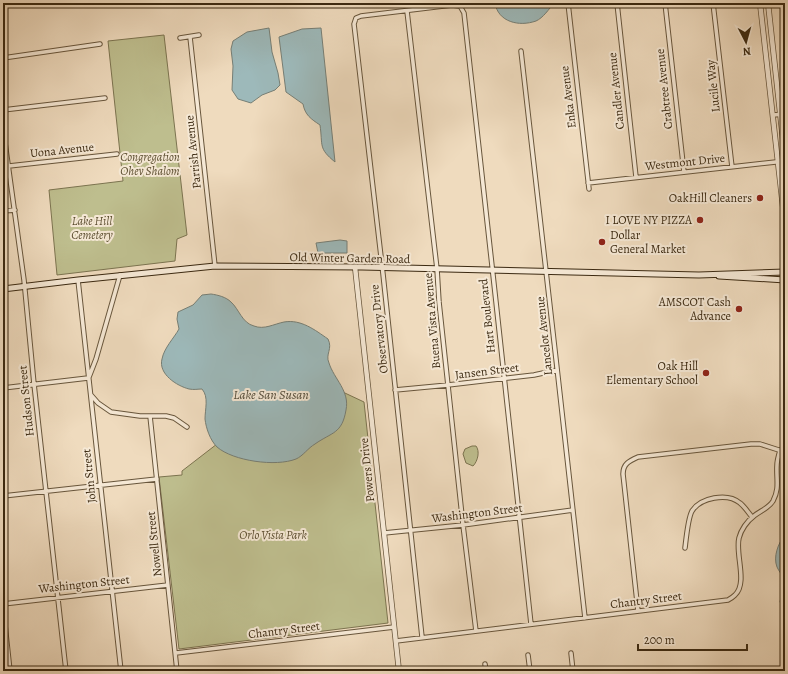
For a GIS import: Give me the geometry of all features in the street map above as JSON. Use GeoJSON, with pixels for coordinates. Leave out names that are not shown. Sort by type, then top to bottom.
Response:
{"type":"FeatureCollection","features":[{"type":"Feature","properties":{"kind":"main road","name":"Old Winter Garden Road"},"geometry":{"type":"LineString","coordinates":[[3,289],[120,275],[215,266],[355,267],[698,274],[785,272]]}},
{"type":"Feature","properties":{"kind":"main road","name":"Old Winter Garden Road"},"geometry":{"type":"LineString","coordinates":[[698,274],[746,279],[785,280]]}},
{"type":"Feature","properties":{"kind":"street","name":"Candler Avenue"},"geometry":{"type":"LineString","coordinates":[[616,3],[636,177]]}},
{"type":"Feature","properties":{"kind":"street","name":"Crabtree Avenue"},"geometry":{"type":"LineString","coordinates":[[665,3],[684,172]]}},
{"type":"Feature","properties":{"kind":"street","name":"Lucile Way"},"geometry":{"type":"LineString","coordinates":[[713,3],[732,167]]}},
{"type":"Feature","properties":{"kind":"street"},"geometry":{"type":"LineString","coordinates":[[785,158],[783,114],[769,3],[761,4],[785,225]]}},
{"type":"Feature","properties":{"kind":"street","name":"Enka Avenue"},"geometry":{"type":"LineString","coordinates":[[568,4],[589,189]]}},
{"type":"Feature","properties":{"kind":"street","name":"Hart Boulevard"},"geometry":{"type":"LineString","coordinates":[[407,11],[452,5],[460,6],[464,13],[531,624]]}},
{"type":"Feature","properties":{"kind":"street","name":"Observatory Drive"},"geometry":{"type":"LineString","coordinates":[[407,11],[361,16],[355,19],[354,27],[422,637]]}},
{"type":"Feature","properties":{"kind":"street","name":"Buena Vista Avenue"},"geometry":{"type":"LineString","coordinates":[[407,11],[437,269],[439,302],[463,525],[476,630]]}},
{"type":"Feature","properties":{"kind":"street"},"geometry":{"type":"LineString","coordinates":[[180,38],[199,35]]}},
{"type":"Feature","properties":{"kind":"street","name":"Parrish Avenue"},"geometry":{"type":"LineString","coordinates":[[190,37],[215,266]]}},
{"type":"Feature","properties":{"kind":"street"},"geometry":{"type":"LineString","coordinates":[[3,58],[100,44]]}},
{"type":"Feature","properties":{"kind":"street","name":"Lancelot Avenue"},"geometry":{"type":"LineString","coordinates":[[521,51],[585,618]]}},
{"type":"Feature","properties":{"kind":"street"},"geometry":{"type":"LineString","coordinates":[[3,110],[105,98]]}},
{"type":"Feature","properties":{"kind":"street"},"geometry":{"type":"LineString","coordinates":[[773,115],[783,114]]}},
{"type":"Feature","properties":{"kind":"street","name":"Hudson Street"},"geometry":{"type":"LineString","coordinates":[[3,128],[24,286],[66,671]]}},
{"type":"Feature","properties":{"kind":"street","name":"Uona Avenue"},"geometry":{"type":"LineString","coordinates":[[9,166],[117,154]]}},
{"type":"Feature","properties":{"kind":"street","name":"Westmont Drive"},"geometry":{"type":"LineString","coordinates":[[588,182],[785,161]]}},
{"type":"Feature","properties":{"kind":"street"},"geometry":{"type":"LineString","coordinates":[[3,211],[14,210]]}},
{"type":"Feature","properties":{"kind":"street","name":"Powers Drive"},"geometry":{"type":"LineString","coordinates":[[355,267],[399,670]]}},
{"type":"Feature","properties":{"kind":"street"},"geometry":{"type":"LineString","coordinates":[[3,388],[88,378],[96,359],[120,275]]}},
{"type":"Feature","properties":{"kind":"street","name":"John Street"},"geometry":{"type":"LineString","coordinates":[[78,280],[120,671]]}},
{"type":"Feature","properties":{"kind":"street"},"geometry":{"type":"LineString","coordinates":[[86,358],[96,359]]}},
{"type":"Feature","properties":{"kind":"street","name":"Jansen Street"},"geometry":{"type":"LineString","coordinates":[[395,390],[448,385],[557,370]]}},
{"type":"Feature","properties":{"kind":"street"},"geometry":{"type":"LineString","coordinates":[[90,394],[98,403],[111,412],[166,416],[174,418],[187,427]]}},
{"type":"Feature","properties":{"kind":"street","name":"Nowell Street"},"geometry":{"type":"LineString","coordinates":[[150,416],[177,671]]}},
{"type":"Feature","properties":{"kind":"street"},"geometry":{"type":"LineString","coordinates":[[638,611],[623,474],[623,469],[626,464],[630,460],[638,457],[751,444],[760,444],[785,452]]}},
{"type":"Feature","properties":{"kind":"street","name":"Chantry Street"},"geometry":{"type":"LineString","coordinates":[[396,641],[728,600],[736,595],[741,583],[738,548],[739,539],[743,528],[752,517],[773,502],[778,491],[777,465],[780,450]]}},
{"type":"Feature","properties":{"kind":"street"},"geometry":{"type":"LineString","coordinates":[[3,496],[157,479]]}},
{"type":"Feature","properties":{"kind":"street"},"geometry":{"type":"LineString","coordinates":[[685,548],[691,512],[704,500],[724,497],[733,499],[739,502],[752,517]]}},
{"type":"Feature","properties":{"kind":"street","name":"Washington Street"},"geometry":{"type":"LineString","coordinates":[[384,533],[463,525],[573,510]]}},
{"type":"Feature","properties":{"kind":"street","name":"Washington Street"},"geometry":{"type":"LineString","coordinates":[[3,605],[58,597],[168,585]]}},
{"type":"Feature","properties":{"kind":"street"},"geometry":{"type":"LineString","coordinates":[[3,605],[10,671]]}},
{"type":"Feature","properties":{"kind":"street","name":"Chantry Street"},"geometry":{"type":"LineString","coordinates":[[176,654],[394,627]]}},
{"type":"Feature","properties":{"kind":"street"},"geometry":{"type":"LineString","coordinates":[[571,653],[573,671]]}},
{"type":"Feature","properties":{"kind":"street"},"geometry":{"type":"LineString","coordinates":[[528,656],[530,671]]}},
{"type":"Feature","properties":{"kind":"street"},"geometry":{"type":"LineString","coordinates":[[485,664],[486,671]]}},
{"type":"Feature","properties":{"kind":"street"},"geometry":{"type":"LineString","coordinates":[[385,671],[399,670]]}},
{"type":"Feature","properties":{"kind":"green space","name":"Congregation Ohev Shalom"},"geometry":{"type":"Polygon","coordinates":[[[164,35],[187,235],[177,239],[175,261],[57,275],[49,190],[123,181],[108,41],[164,35]]]}},
{"type":"Feature","properties":{"kind":"green space","name":"Orlo Vista Park"},"geometry":{"type":"Polygon","coordinates":[[[330,386],[364,402],[388,623],[179,649],[159,477],[182,475],[182,471],[239,427],[330,386]]]}},
{"type":"Feature","properties":{"kind":"green space"},"geometry":{"type":"Polygon","coordinates":[[[476,446],[478,453],[473,466],[466,463],[463,454],[465,449],[476,446]]]}},
{"type":"Feature","properties":{"kind":"water"},"geometry":{"type":"Polygon","coordinates":[[[495,3],[554,3],[539,20],[529,23],[516,23],[505,19],[500,15],[495,3]]]}},
{"type":"Feature","properties":{"kind":"water"},"geometry":{"type":"Polygon","coordinates":[[[269,28],[272,52],[280,85],[275,90],[262,95],[251,103],[238,99],[232,90],[233,66],[231,49],[233,41],[247,32],[269,28]]]}},
{"type":"Feature","properties":{"kind":"water"},"geometry":{"type":"Polygon","coordinates":[[[321,28],[335,162],[326,153],[322,146],[320,125],[309,116],[305,111],[303,104],[286,92],[279,37],[302,29],[321,28]]]}},
{"type":"Feature","properties":{"kind":"water"},"geometry":{"type":"Polygon","coordinates":[[[340,240],[347,241],[347,253],[318,253],[316,243],[340,240]]]}},
{"type":"Feature","properties":{"kind":"water","name":"Lake San Susan"},"geometry":{"type":"Polygon","coordinates":[[[211,294],[222,296],[229,300],[246,322],[254,326],[265,327],[284,322],[296,322],[308,326],[328,339],[330,346],[328,360],[331,369],[341,385],[346,397],[347,403],[344,418],[342,424],[335,432],[312,446],[296,459],[277,462],[255,461],[233,456],[224,452],[217,447],[207,430],[205,419],[206,399],[202,389],[189,389],[179,385],[174,382],[163,370],[163,355],[179,329],[177,319],[178,312],[193,305],[202,295],[211,294]]]}},
{"type":"Feature","properties":{"kind":"water"},"geometry":{"type":"Polygon","coordinates":[[[785,535],[785,609],[780,602],[784,581],[777,567],[776,555],[778,546],[785,535]]]}},
{"type":"Feature","properties":{"kind":"place","name":"OakHill Cleaners"},"geometry":{"type":"Point","coordinates":[760,198]}},
{"type":"Feature","properties":{"kind":"place","name":"I LOVE NY PIZZA"},"geometry":{"type":"Point","coordinates":[700,220]}},
{"type":"Feature","properties":{"kind":"place","name":"Dollar General Market"},"geometry":{"type":"Point","coordinates":[602,242]}},
{"type":"Feature","properties":{"kind":"place","name":"AMSCOT Cash Advance"},"geometry":{"type":"Point","coordinates":[739,309]}},
{"type":"Feature","properties":{"kind":"place","name":"Oak Hill Elementary School"},"geometry":{"type":"Point","coordinates":[706,373]}},
{"type":"Feature","properties":{"kind":"park label","name":"Lake Hill Cemetery"},"geometry":{"type":"Point","coordinates":[92,228]}}]}
